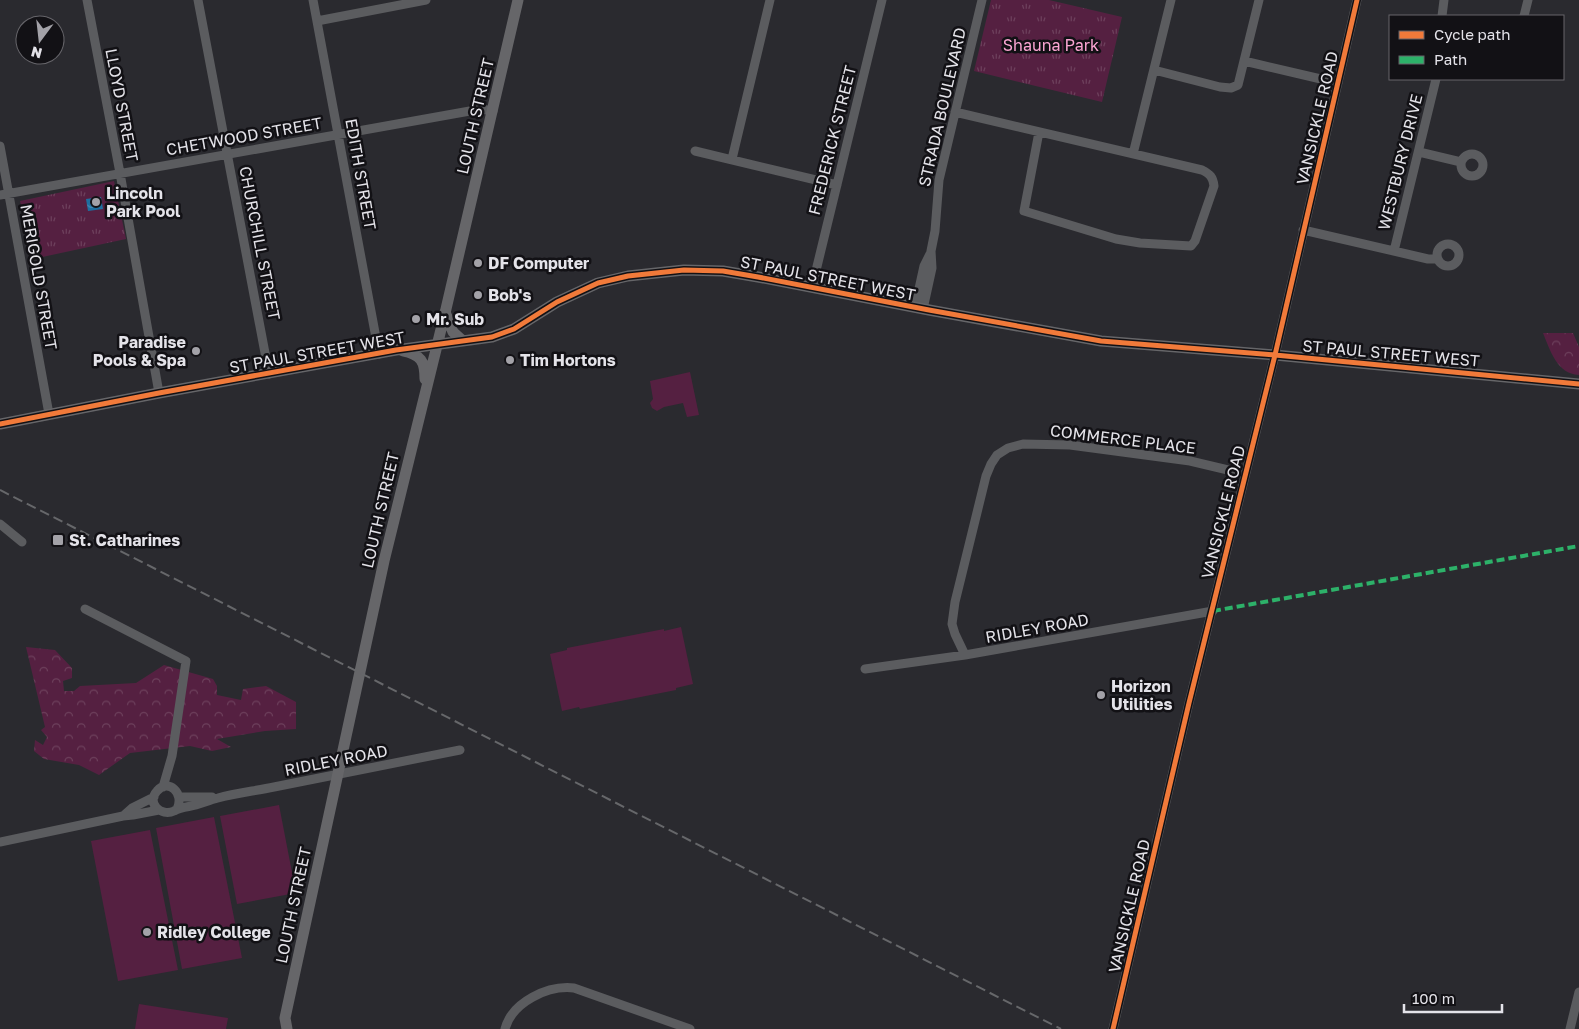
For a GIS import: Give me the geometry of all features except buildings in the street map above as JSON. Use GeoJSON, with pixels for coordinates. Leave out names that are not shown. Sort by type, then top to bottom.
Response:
{"type":"FeatureCollection","features":[{"type":"Feature","properties":{"kind":"main road","name":"LOUTH STREET"},"geometry":{"type":"LineString","coordinates":[[287,1029],[285,1018],[382,571],[518,0]]}},
{"type":"Feature","properties":{"kind":"main road","name":"ST PAUL STREET WEST"},"geometry":{"type":"LineString","coordinates":[[0,424],[396,350],[492,337],[514,329],[557,302],[598,283],[628,276],[684,270],[723,272],[812,287],[1101,341],[1275,355],[1579,384]]}},
{"type":"Feature","properties":{"kind":"main road"},"geometry":{"type":"LineString","coordinates":[[445,312],[448,324],[453,332],[463,341]]}},
{"type":"Feature","properties":{"kind":"main road"},"geometry":{"type":"LineString","coordinates":[[396,350],[413,354],[423,362],[425,366],[424,396]]}},
{"type":"Feature","properties":{"kind":"street","name":"LLOYD STREET"},"geometry":{"type":"LineString","coordinates":[[87,0],[159,393]]}},
{"type":"Feature","properties":{"kind":"street","name":"CHURCHILL STREET"},"geometry":{"type":"LineString","coordinates":[[198,0],[270,374]]}},
{"type":"Feature","properties":{"kind":"street","name":"EDITH STREET"},"geometry":{"type":"LineString","coordinates":[[313,0],[378,354]]}},
{"type":"Feature","properties":{"kind":"street"},"geometry":{"type":"LineString","coordinates":[[317,21],[426,0]]}},
{"type":"Feature","properties":{"kind":"street"},"geometry":{"type":"LineString","coordinates":[[732,159],[770,0]]}},
{"type":"Feature","properties":{"kind":"street","name":"FREDERICK STREET"},"geometry":{"type":"LineString","coordinates":[[812,287],[882,0]]}},
{"type":"Feature","properties":{"kind":"street","name":"STRADA BOULEVARD"},"geometry":{"type":"LineString","coordinates":[[919,308],[932,268],[931,251],[936,221],[937,190],[982,0]]}},
{"type":"Feature","properties":{"kind":"street"},"geometry":{"type":"LineString","coordinates":[[1133,154],[1171,0]]}},
{"type":"Feature","properties":{"kind":"street"},"geometry":{"type":"LineString","coordinates":[[1154,70],[1231,88],[1238,85],[1258,0]]}},
{"type":"Feature","properties":{"kind":"street","name":"VANSICKLE ROAD"},"geometry":{"type":"LineString","coordinates":[[1113,1029],[1189,703],[1275,355],[1357,0]]}},
{"type":"Feature","properties":{"kind":"street"},"geometry":{"type":"LineString","coordinates":[[1442,15],[1444,0]]}},
{"type":"Feature","properties":{"kind":"street"},"geometry":{"type":"LineString","coordinates":[[1524,15],[1528,0]]}},
{"type":"Feature","properties":{"kind":"street"},"geometry":{"type":"LineString","coordinates":[[1244,61],[1338,83]]}},
{"type":"Feature","properties":{"kind":"street","name":"WESTBURY DRIVE"},"geometry":{"type":"LineString","coordinates":[[1394,251],[1436,80]]}},
{"type":"Feature","properties":{"kind":"street","name":"CHETWOOD STREET"},"geometry":{"type":"LineString","coordinates":[[4,194],[481,108],[493,111]]}},
{"type":"Feature","properties":{"kind":"street"},"geometry":{"type":"LineString","coordinates":[[955,112],[1202,170],[1208,173],[1213,179],[1214,186],[1192,246],[1140,243],[1116,239],[1024,211],[1039,132]]}},
{"type":"Feature","properties":{"kind":"street","name":"MERIGOLD STREET"},"geometry":{"type":"LineString","coordinates":[[0,146],[4,194],[49,414]]}},
{"type":"Feature","properties":{"kind":"street"},"geometry":{"type":"LineString","coordinates":[[695,151],[837,185]]}},
{"type":"Feature","properties":{"kind":"street"},"geometry":{"type":"LineString","coordinates":[[1419,152],[1461,162]]}},
{"type":"Feature","properties":{"kind":"street"},"geometry":{"type":"LineString","coordinates":[[1303,230],[1428,259],[1437,259]]}},
{"type":"Feature","properties":{"kind":"street","name":"COMMERCE PLACE"},"geometry":{"type":"LineString","coordinates":[[965,655],[952,624],[955,602],[986,476],[997,455],[1008,448],[1023,444],[1070,445],[1190,461],[1245,474]]}},
{"type":"Feature","properties":{"kind":"street"},"geometry":{"type":"LineString","coordinates":[[0,524],[22,542]]}},
{"type":"Feature","properties":{"kind":"street"},"geometry":{"type":"LineString","coordinates":[[85,609],[186,661],[172,756],[163,787],[156,792],[154,797],[155,806],[166,813],[177,809],[179,805],[172,756]]}},
{"type":"Feature","properties":{"kind":"street","name":"RIDLEY ROAD"},"geometry":{"type":"LineString","coordinates":[[865,669],[965,655],[1212,611]]}},
{"type":"Feature","properties":{"kind":"street","name":"RIDLEY ROAD"},"geometry":{"type":"LineString","coordinates":[[177,809],[217,798],[460,750]]}},
{"type":"Feature","properties":{"kind":"street"},"geometry":{"type":"LineString","coordinates":[[163,787],[167,787],[177,793]]}},
{"type":"Feature","properties":{"kind":"street","name":"RIDLEY ROAD"},"geometry":{"type":"LineString","coordinates":[[177,793],[217,798]]}},
{"type":"Feature","properties":{"kind":"street"},"geometry":{"type":"LineString","coordinates":[[123,816],[132,808],[154,797]]}},
{"type":"Feature","properties":{"kind":"street"},"geometry":{"type":"LineString","coordinates":[[0,842],[159,810]]}},
{"type":"Feature","properties":{"kind":"street"},"geometry":{"type":"LineString","coordinates":[[505,1029],[507,1020],[514,1011],[535,996],[563,987],[574,988],[690,1029]]}},
{"type":"Feature","properties":{"kind":"street"},"geometry":{"type":"LineString","coordinates":[[1570,1029],[1579,992]]}},
{"type":"Feature","properties":{"kind":"green space","name":"Shauna Park"},"geometry":{"type":"Polygon","coordinates":[[[991,0],[1049,0],[1122,17],[1102,102],[974,71],[991,0]]]}},
{"type":"Feature","properties":{"kind":"green space"},"geometry":{"type":"Polygon","coordinates":[[[114,181],[126,239],[33,259],[20,201],[114,181]]]}},
{"type":"Feature","properties":{"kind":"green space"},"geometry":{"type":"Polygon","coordinates":[[[1543,333],[1573,333],[1579,347],[1579,375],[1571,374],[1560,366],[1555,360],[1543,333]]]}},
{"type":"Feature","properties":{"kind":"green space"},"geometry":{"type":"Polygon","coordinates":[[[690,372],[699,415],[687,417],[683,403],[664,407],[657,411],[652,408],[650,403],[653,399],[650,381],[690,372]]]}},
{"type":"Feature","properties":{"kind":"green space"},"geometry":{"type":"Polygon","coordinates":[[[681,627],[693,684],[676,688],[676,690],[562,711],[550,654],[567,650],[567,648],[681,627]]]}},
{"type":"Feature","properties":{"kind":"green space"},"geometry":{"type":"Polygon","coordinates":[[[26,647],[55,650],[72,668],[72,678],[63,681],[64,691],[74,691],[80,686],[136,683],[164,665],[213,679],[217,686],[217,695],[241,700],[243,689],[266,686],[296,702],[296,729],[265,731],[217,739],[231,747],[212,751],[190,746],[130,753],[99,775],[79,765],[44,759],[34,751],[35,740],[43,745],[47,737],[41,730],[45,727],[26,647]]]}},
{"type":"Feature","properties":{"kind":"green space"},"geometry":{"type":"Polygon","coordinates":[[[279,805],[296,893],[237,904],[220,816],[279,805]]]}},
{"type":"Feature","properties":{"kind":"green space"},"geometry":{"type":"Polygon","coordinates":[[[214,817],[242,958],[182,969],[156,828],[214,817]]]}},
{"type":"Feature","properties":{"kind":"green space"},"geometry":{"type":"Polygon","coordinates":[[[150,830],[178,970],[118,981],[91,841],[150,830]]]}},
{"type":"Feature","properties":{"kind":"green space"},"geometry":{"type":"Polygon","coordinates":[[[139,1004],[228,1018],[226,1029],[135,1029],[139,1004]]]}},
{"type":"Feature","properties":{"kind":"water"},"geometry":{"type":"Polygon","coordinates":[[[101,197],[103,209],[88,211],[86,199],[101,197]]]}},
{"type":"Feature","properties":{"kind":"railway"},"geometry":{"type":"LineString","coordinates":[[0,490],[1061,1029]]}},
{"type":"Feature","properties":{"kind":"marked path"},"geometry":{"type":"LineString","coordinates":[[1213,611],[1579,546]]}},
{"type":"Feature","properties":{"kind":"cycle path"},"geometry":{"type":"LineString","coordinates":[[1113,1029],[1189,703],[1275,355],[1357,0]]}},
{"type":"Feature","properties":{"kind":"cycle path"},"geometry":{"type":"LineString","coordinates":[[0,424],[396,350],[492,337],[514,329],[557,302],[598,283],[628,276],[684,270],[723,271],[1101,341],[1275,355],[1579,384]]}},
{"type":"Feature","properties":{"kind":"place","name":"Lincoln Park Pool"},"geometry":{"type":"Point","coordinates":[96,202]}},
{"type":"Feature","properties":{"kind":"place","name":"DF Computer"},"geometry":{"type":"Point","coordinates":[478,263]}},
{"type":"Feature","properties":{"kind":"place","name":"Bob's"},"geometry":{"type":"Point","coordinates":[478,295]}},
{"type":"Feature","properties":{"kind":"place","name":"Mr. Sub"},"geometry":{"type":"Point","coordinates":[416,319]}},
{"type":"Feature","properties":{"kind":"place","name":"Paradise Pools & Spa"},"geometry":{"type":"Point","coordinates":[196,351]}},
{"type":"Feature","properties":{"kind":"place","name":"Tim Hortons"},"geometry":{"type":"Point","coordinates":[510,360]}},
{"type":"Feature","properties":{"kind":"place","name":"St. Catharines"},"geometry":{"type":"Point","coordinates":[58,540]}},
{"type":"Feature","properties":{"kind":"place","name":"Horizon Utilities"},"geometry":{"type":"Point","coordinates":[1101,695]}},
{"type":"Feature","properties":{"kind":"place","name":"Ridley College"},"geometry":{"type":"Point","coordinates":[147,932]}}]}
